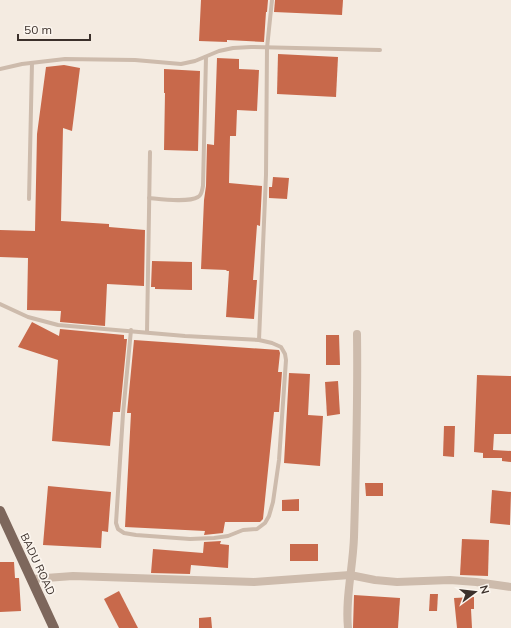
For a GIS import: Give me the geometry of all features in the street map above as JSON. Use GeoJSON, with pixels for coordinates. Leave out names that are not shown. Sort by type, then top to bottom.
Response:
{"type":"FeatureCollection","features":[{"type":"Feature","properties":{"kind":"main road","name":"BADU ROAD"},"geometry":{"type":"LineString","coordinates":[[0,510],[4,526],[32,579],[54,628]]}},
{"type":"Feature","properties":{"kind":"street"},"geometry":{"type":"LineString","coordinates":[[348,628],[347,608],[354,539],[358,396],[357,334]]}},
{"type":"Feature","properties":{"kind":"street"},"geometry":{"type":"LineString","coordinates":[[32,579],[73,576],[254,582],[350,575],[375,580],[397,582],[450,580],[511,587]]}},
{"type":"Feature","properties":{"kind":"lane"},"geometry":{"type":"LineString","coordinates":[[259,340],[266,176],[267,48],[272,0]]}},
{"type":"Feature","properties":{"kind":"lane"},"geometry":{"type":"LineString","coordinates":[[0,69],[65,59],[181,64],[195,61],[219,51],[233,48],[380,50]]}},
{"type":"Feature","properties":{"kind":"lane"},"geometry":{"type":"LineString","coordinates":[[149,198],[187,200],[198,197],[201,193],[203,186],[206,57]]}},
{"type":"Feature","properties":{"kind":"lane"},"geometry":{"type":"LineString","coordinates":[[29,199],[32,63]]}},
{"type":"Feature","properties":{"kind":"lane"},"geometry":{"type":"LineString","coordinates":[[147,332],[150,152]]}},
{"type":"Feature","properties":{"kind":"lane"},"geometry":{"type":"LineString","coordinates":[[0,304],[28,317],[58,325],[131,330],[259,340],[272,342],[281,347],[285,354],[286,360],[279,460],[273,502],[269,516],[266,523],[257,529],[243,530],[228,536],[214,538],[172,538],[124,532],[118,529],[116,523],[131,330]]}},
{"type":"Feature","properties":{"kind":"building"},"geometry":{"type":"Polygon","coordinates":[[[201,0],[268,0],[264,42],[227,40],[227,42],[199,41],[201,0]]]}},
{"type":"Feature","properties":{"kind":"building"},"geometry":{"type":"Polygon","coordinates":[[[275,0],[343,0],[342,15],[274,12],[275,0]]]}},
{"type":"Feature","properties":{"kind":"building"},"geometry":{"type":"Polygon","coordinates":[[[278,54],[338,57],[336,97],[277,94],[278,54]]]}},
{"type":"Feature","properties":{"kind":"building"},"geometry":{"type":"Polygon","coordinates":[[[217,58],[239,59],[239,69],[259,70],[257,111],[237,110],[236,136],[230,136],[229,183],[262,186],[260,226],[257,225],[253,280],[257,280],[254,319],[226,317],[229,271],[201,269],[207,144],[214,145],[217,58]]]}},
{"type":"Feature","properties":{"kind":"building"},"geometry":{"type":"Polygon","coordinates":[[[64,65],[80,68],[72,131],[63,128],[61,221],[109,224],[109,227],[145,230],[144,286],[107,284],[105,326],[60,322],[61,311],[27,310],[28,258],[0,257],[0,230],[35,231],[37,134],[46,67],[64,65]]]}},
{"type":"Feature","properties":{"kind":"building"},"geometry":{"type":"Polygon","coordinates":[[[164,69],[200,71],[198,151],[164,150],[164,69]]]}},
{"type":"Feature","properties":{"kind":"building"},"geometry":{"type":"Polygon","coordinates":[[[273,177],[289,178],[287,199],[269,198],[269,187],[272,187],[273,177]]]}},
{"type":"Feature","properties":{"kind":"building"},"geometry":{"type":"Polygon","coordinates":[[[152,261],[192,262],[192,290],[155,289],[155,287],[151,287],[152,261]]]}},
{"type":"Feature","properties":{"kind":"building"},"geometry":{"type":"Polygon","coordinates":[[[32,322],[59,336],[60,329],[124,335],[124,339],[127,339],[120,412],[113,412],[110,446],[52,441],[58,360],[18,347],[32,322]]]}},
{"type":"Feature","properties":{"kind":"building"},"geometry":{"type":"Polygon","coordinates":[[[326,335],[339,335],[340,365],[326,365],[326,335]]]}},
{"type":"Feature","properties":{"kind":"building"},"geometry":{"type":"Polygon","coordinates":[[[134,340],[279,350],[278,372],[282,372],[279,412],[274,412],[263,519],[260,522],[225,522],[223,533],[204,535],[205,531],[125,527],[131,413],[127,413],[134,340]]]}},
{"type":"Feature","properties":{"kind":"building"},"geometry":{"type":"Polygon","coordinates":[[[289,373],[310,374],[308,415],[323,416],[320,466],[284,463],[289,373]]]}},
{"type":"Feature","properties":{"kind":"building"},"geometry":{"type":"Polygon","coordinates":[[[477,375],[511,376],[511,434],[494,434],[493,450],[511,451],[511,462],[502,461],[502,458],[483,458],[483,453],[474,452],[477,375]]]}},
{"type":"Feature","properties":{"kind":"building"},"geometry":{"type":"Polygon","coordinates":[[[338,381],[340,414],[327,416],[325,382],[338,381]]]}},
{"type":"Feature","properties":{"kind":"building"},"geometry":{"type":"Polygon","coordinates":[[[444,426],[455,426],[454,457],[443,456],[444,426]]]}},
{"type":"Feature","properties":{"kind":"building"},"geometry":{"type":"Polygon","coordinates":[[[365,483],[383,483],[383,496],[366,496],[365,483]]]}},
{"type":"Feature","properties":{"kind":"building"},"geometry":{"type":"Polygon","coordinates":[[[48,486],[111,492],[108,532],[102,531],[101,548],[43,545],[48,486]]]}},
{"type":"Feature","properties":{"kind":"building"},"geometry":{"type":"Polygon","coordinates":[[[492,490],[511,492],[510,525],[490,523],[492,490]]]}},
{"type":"Feature","properties":{"kind":"building"},"geometry":{"type":"Polygon","coordinates":[[[299,499],[299,511],[282,511],[282,500],[299,499]]]}},
{"type":"Feature","properties":{"kind":"building"},"geometry":{"type":"Polygon","coordinates":[[[462,539],[489,540],[488,576],[460,575],[462,539]]]}},
{"type":"Feature","properties":{"kind":"building"},"geometry":{"type":"Polygon","coordinates":[[[221,541],[220,544],[229,545],[228,568],[191,565],[190,574],[151,573],[153,549],[203,553],[204,542],[221,541]]]}},
{"type":"Feature","properties":{"kind":"building"},"geometry":{"type":"Polygon","coordinates":[[[290,544],[318,544],[318,561],[290,561],[290,544]]]}},
{"type":"Feature","properties":{"kind":"building"},"geometry":{"type":"Polygon","coordinates":[[[0,562],[14,562],[15,578],[19,578],[21,611],[0,612],[0,562]]]}},
{"type":"Feature","properties":{"kind":"building"},"geometry":{"type":"Polygon","coordinates":[[[119,591],[138,628],[119,628],[104,599],[119,591]]]}},
{"type":"Feature","properties":{"kind":"building"},"geometry":{"type":"Polygon","coordinates":[[[430,594],[438,594],[437,611],[429,611],[430,594]]]}},
{"type":"Feature","properties":{"kind":"building"},"geometry":{"type":"Polygon","coordinates":[[[354,595],[400,598],[398,628],[353,628],[354,595]]]}},
{"type":"Feature","properties":{"kind":"building"},"geometry":{"type":"Polygon","coordinates":[[[474,597],[474,609],[471,609],[472,628],[457,628],[454,598],[474,597]]]}},
{"type":"Feature","properties":{"kind":"building"},"geometry":{"type":"Polygon","coordinates":[[[211,617],[212,628],[199,628],[199,618],[211,617]]]}}]}
